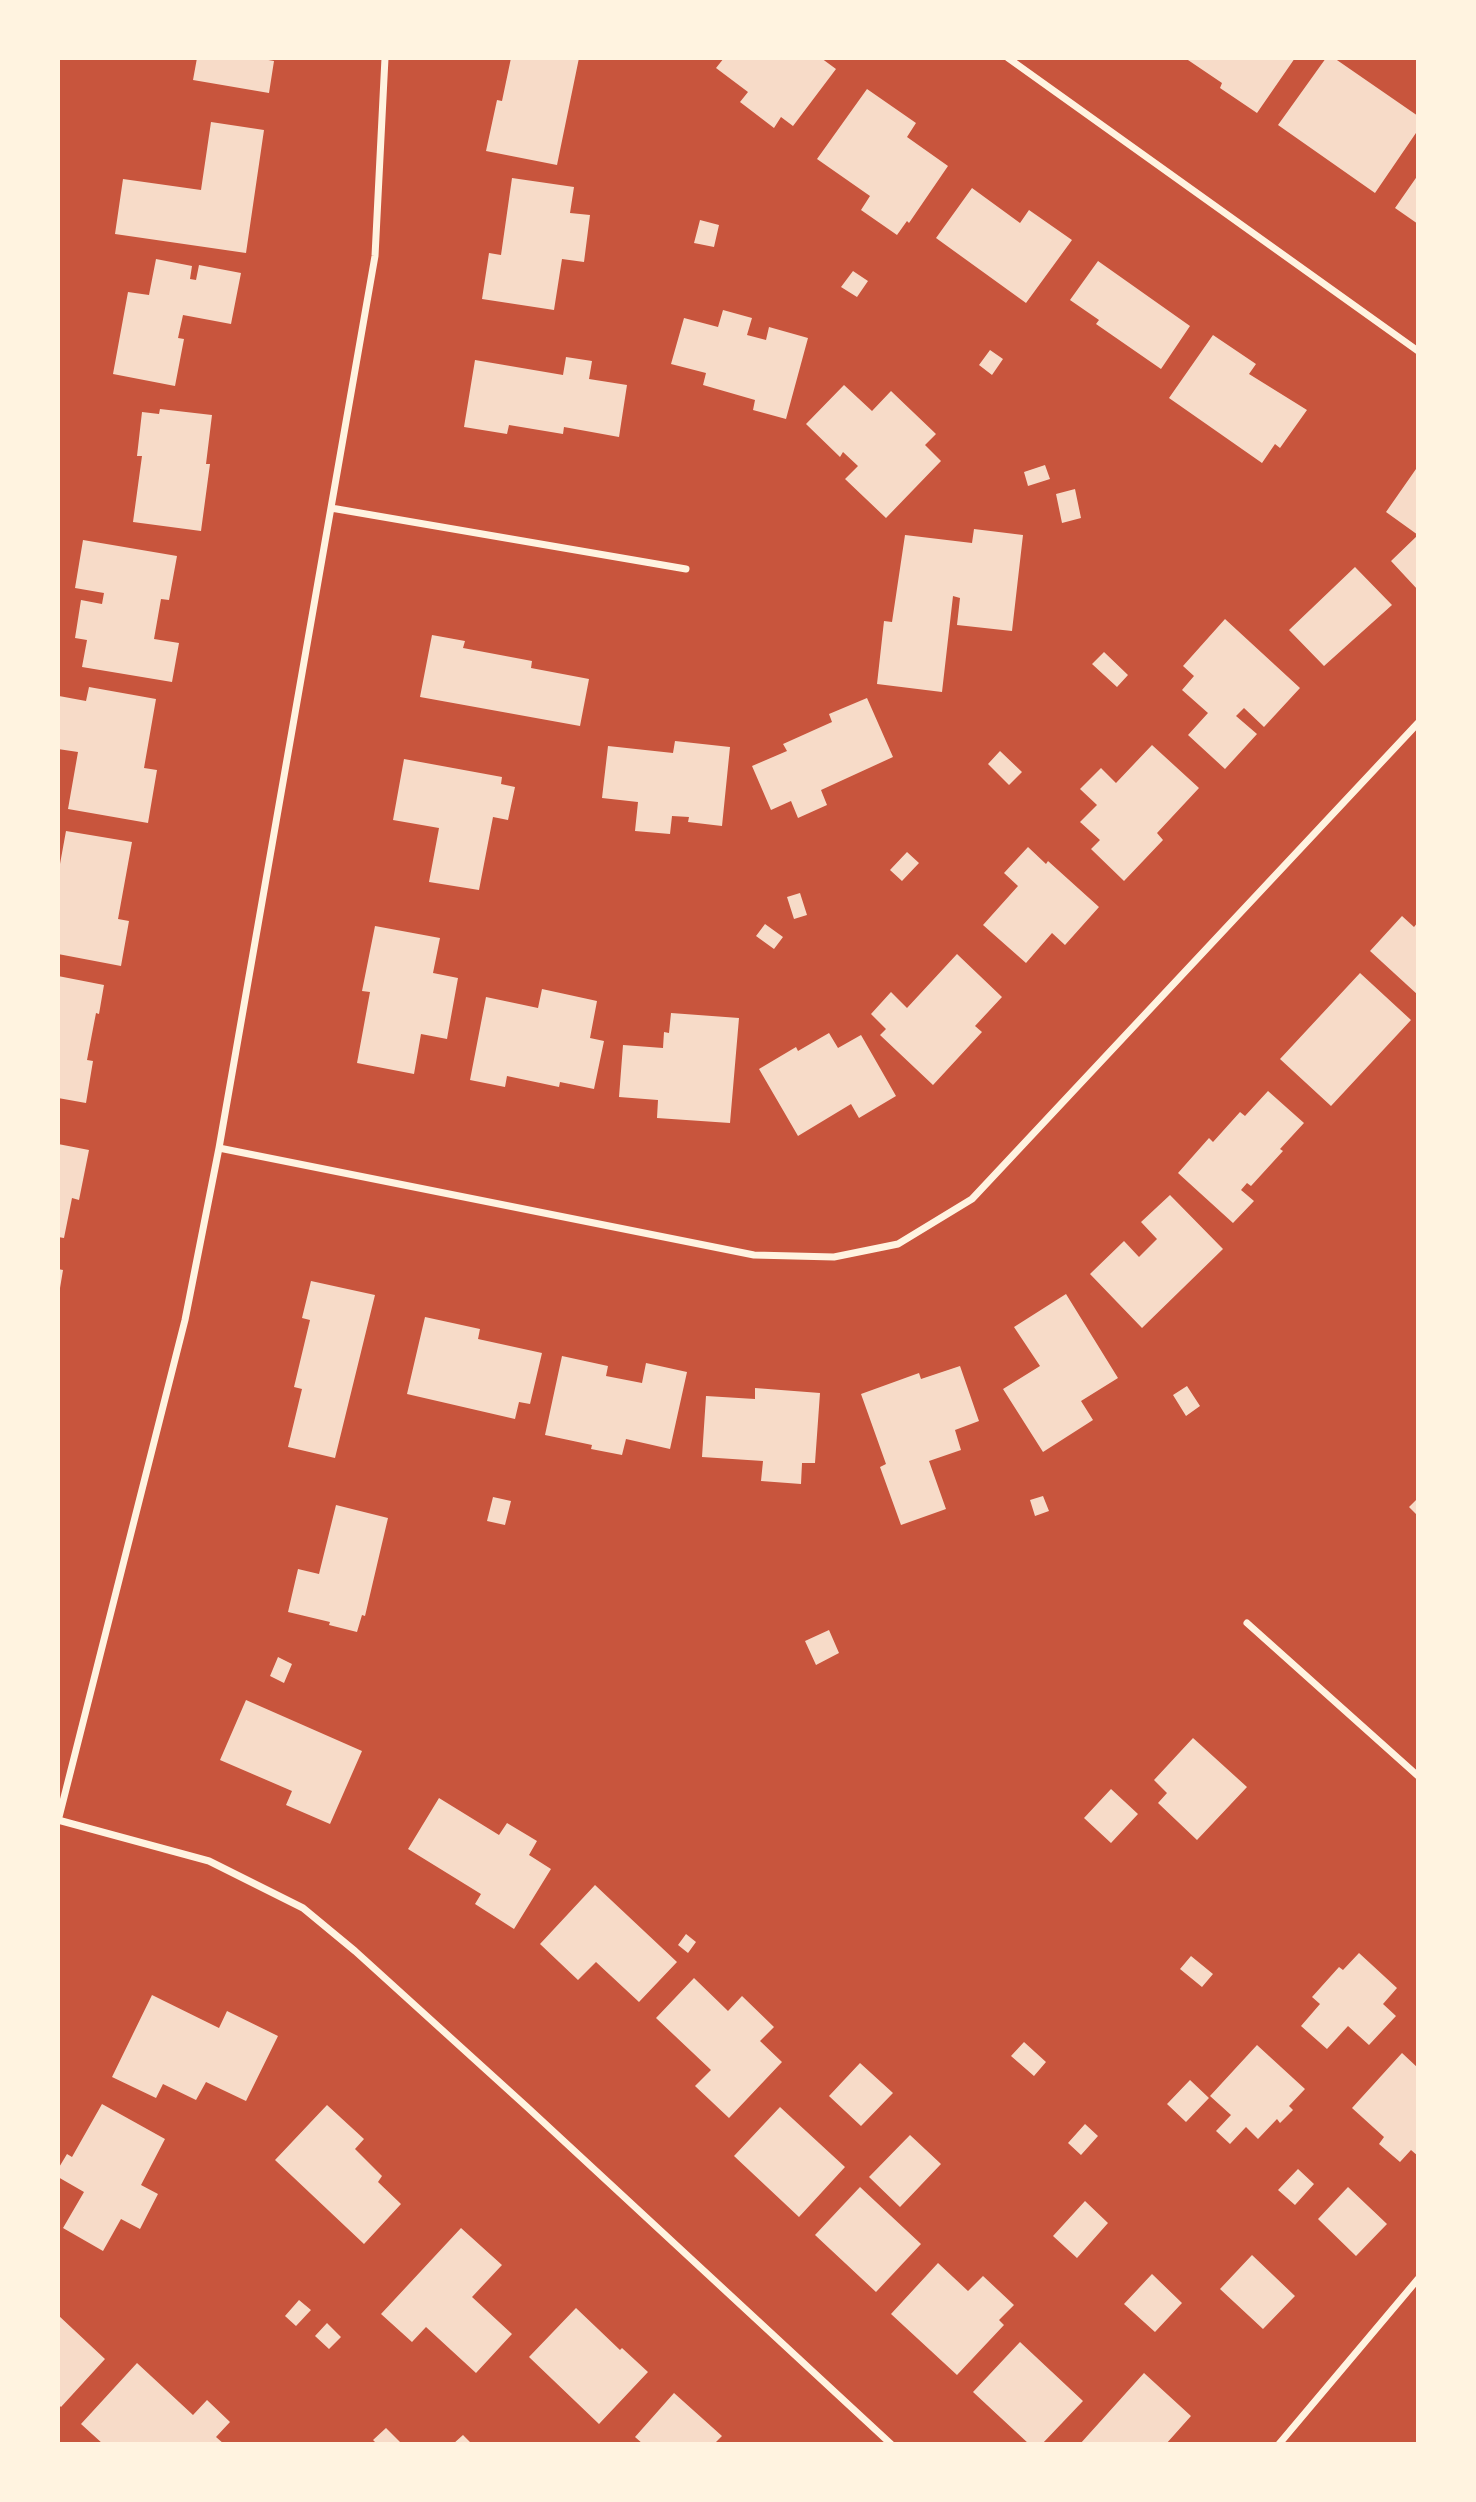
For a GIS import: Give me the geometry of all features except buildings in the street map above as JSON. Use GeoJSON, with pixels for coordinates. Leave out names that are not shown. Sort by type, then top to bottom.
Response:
{"type":"FeatureCollection","features":[{"type":"Feature","properties":{"kind":"street"},"geometry":{"type":"LineString","coordinates":[[385,58],[374,256],[219,1148],[185,1320],[58,1821],[209,1861],[303,1908],[355,1951],[527,2106],[891,2444]]}},
{"type":"Feature","properties":{"kind":"street"},"geometry":{"type":"LineString","coordinates":[[1008,58],[1418,351]]}},
{"type":"Feature","properties":{"kind":"street"},"geometry":{"type":"LineString","coordinates":[[331,508],[686,569]]}},
{"type":"Feature","properties":{"kind":"street"},"geometry":{"type":"LineString","coordinates":[[219,1148],[754,1255],[834,1256],[898,1244],[972,1199],[1418,723]]}},
{"type":"Feature","properties":{"kind":"street"},"geometry":{"type":"LineString","coordinates":[[1247,1623],[1418,1776]]}},
{"type":"Feature","properties":{"kind":"street"},"geometry":{"type":"LineString","coordinates":[[1279,2444],[1418,2279]]}}]}
